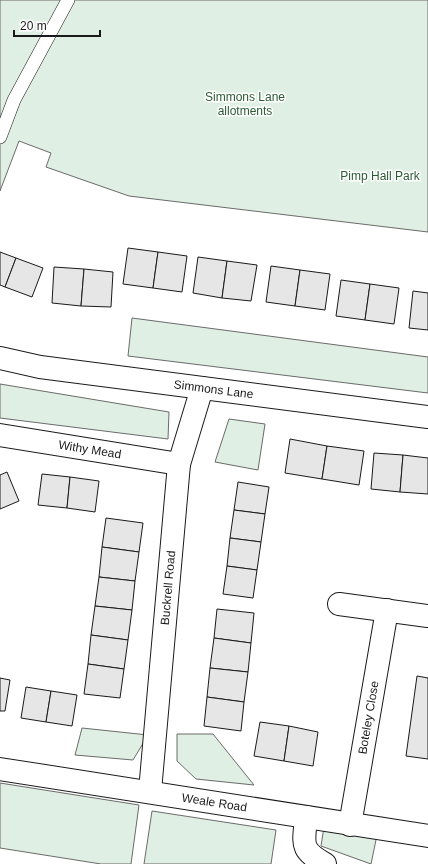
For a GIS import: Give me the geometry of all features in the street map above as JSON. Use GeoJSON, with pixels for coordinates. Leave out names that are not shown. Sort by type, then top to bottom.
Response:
{"type":"FeatureCollection","features":[{"type":"Feature","properties":{"kind":"street","name":"Simmons Lane"},"geometry":{"type":"LineString","coordinates":[[0,358],[40,367],[428,417]]}},
{"type":"Feature","properties":{"kind":"street","name":"Buckrell Road"},"geometry":{"type":"LineString","coordinates":[[150,791],[179,464],[202,388]]}},
{"type":"Feature","properties":{"kind":"street","name":"Withy Mead"},"geometry":{"type":"LineString","coordinates":[[0,435],[179,464]]}},
{"type":"Feature","properties":{"kind":"street"},"geometry":{"type":"LineString","coordinates":[[339,604],[428,616]]}},
{"type":"Feature","properties":{"kind":"street","name":"Boteley Close"},"geometry":{"type":"LineString","coordinates":[[350,825],[387,610]]}},
{"type":"Feature","properties":{"kind":"street","name":"Weale Road"},"geometry":{"type":"LineString","coordinates":[[0,769],[150,791],[350,825],[428,836]]}},
{"type":"Feature","properties":{"kind":"street"},"geometry":{"type":"LineString","coordinates":[[306,817],[304,845],[309,855],[325,864]]}},
{"type":"Feature","properties":{"kind":"lane"},"geometry":{"type":"LineString","coordinates":[[0,137],[14,100],[68,0]]}},
{"type":"Feature","properties":{"kind":"green space","name":"Simmons Lane allotments"},"geometry":{"type":"Polygon","coordinates":[[[0,0],[428,0],[428,232],[129,196],[46,167],[51,153],[19,141],[0,191],[0,0]]]}},
{"type":"Feature","properties":{"kind":"green space"},"geometry":{"type":"Polygon","coordinates":[[[132,318],[428,357],[428,393],[128,356],[132,318]]]}},
{"type":"Feature","properties":{"kind":"green space"},"geometry":{"type":"Polygon","coordinates":[[[0,384],[169,412],[168,439],[0,418],[0,384]]]}},
{"type":"Feature","properties":{"kind":"green space"},"geometry":{"type":"Polygon","coordinates":[[[229,419],[265,424],[258,470],[215,462],[229,419]]]}},
{"type":"Feature","properties":{"kind":"green space"},"geometry":{"type":"Polygon","coordinates":[[[82,728],[148,735],[133,760],[75,755],[82,728]]]}},
{"type":"Feature","properties":{"kind":"green space"},"geometry":{"type":"Polygon","coordinates":[[[177,734],[213,734],[254,785],[196,779],[177,761],[177,734]]]}},
{"type":"Feature","properties":{"kind":"green space"},"geometry":{"type":"Polygon","coordinates":[[[0,783],[139,805],[131,864],[101,864],[0,848],[0,783]]]}},
{"type":"Feature","properties":{"kind":"green space"},"geometry":{"type":"Polygon","coordinates":[[[152,811],[276,830],[271,864],[144,864],[152,811]]]}},
{"type":"Feature","properties":{"kind":"green space"},"geometry":{"type":"Polygon","coordinates":[[[324,827],[377,835],[371,864],[321,846],[324,827]]]}},
{"type":"Feature","properties":{"kind":"building"},"geometry":{"type":"Polygon","coordinates":[[[128,248],[158,252],[153,288],[123,284],[128,248]]]}},
{"type":"Feature","properties":{"kind":"building"},"geometry":{"type":"Polygon","coordinates":[[[0,252],[16,258],[5,287],[0,285],[0,252]]]}},
{"type":"Feature","properties":{"kind":"building"},"geometry":{"type":"Polygon","coordinates":[[[158,252],[187,256],[182,292],[153,288],[158,252]]]}},
{"type":"Feature","properties":{"kind":"building"},"geometry":{"type":"Polygon","coordinates":[[[198,257],[227,261],[222,298],[193,293],[198,257]]]}},
{"type":"Feature","properties":{"kind":"building"},"geometry":{"type":"Polygon","coordinates":[[[16,258],[43,268],[32,297],[5,287],[16,258]]]}},
{"type":"Feature","properties":{"kind":"building"},"geometry":{"type":"Polygon","coordinates":[[[227,261],[257,265],[251,301],[222,298],[227,261]]]}},
{"type":"Feature","properties":{"kind":"building"},"geometry":{"type":"Polygon","coordinates":[[[271,266],[300,270],[295,306],[266,302],[271,266]]]}},
{"type":"Feature","properties":{"kind":"building"},"geometry":{"type":"Polygon","coordinates":[[[54,267],[84,269],[81,306],[52,303],[54,267]]]}},
{"type":"Feature","properties":{"kind":"building"},"geometry":{"type":"Polygon","coordinates":[[[84,269],[113,272],[111,307],[81,306],[84,269]]]}},
{"type":"Feature","properties":{"kind":"building"},"geometry":{"type":"Polygon","coordinates":[[[300,270],[330,274],[325,310],[295,306],[300,270]]]}},
{"type":"Feature","properties":{"kind":"building"},"geometry":{"type":"Polygon","coordinates":[[[341,280],[370,284],[365,320],[336,316],[341,280]]]}},
{"type":"Feature","properties":{"kind":"building"},"geometry":{"type":"Polygon","coordinates":[[[370,284],[399,288],[394,324],[365,320],[370,284]]]}},
{"type":"Feature","properties":{"kind":"building"},"geometry":{"type":"Polygon","coordinates":[[[413,291],[428,293],[428,330],[409,328],[413,291]]]}},
{"type":"Feature","properties":{"kind":"building"},"geometry":{"type":"Polygon","coordinates":[[[290,439],[327,446],[322,479],[285,473],[290,439]]]}},
{"type":"Feature","properties":{"kind":"building"},"geometry":{"type":"Polygon","coordinates":[[[327,446],[364,451],[359,485],[322,479],[327,446]]]}},
{"type":"Feature","properties":{"kind":"building"},"geometry":{"type":"Polygon","coordinates":[[[374,453],[403,455],[400,492],[371,489],[374,453]]]}},
{"type":"Feature","properties":{"kind":"building"},"geometry":{"type":"Polygon","coordinates":[[[403,455],[428,458],[428,494],[400,492],[403,455]]]}},
{"type":"Feature","properties":{"kind":"building"},"geometry":{"type":"Polygon","coordinates":[[[7,472],[19,501],[0,509],[0,475],[7,472]]]}},
{"type":"Feature","properties":{"kind":"building"},"geometry":{"type":"Polygon","coordinates":[[[42,474],[70,477],[67,508],[38,505],[42,474]]]}},
{"type":"Feature","properties":{"kind":"building"},"geometry":{"type":"Polygon","coordinates":[[[70,477],[99,481],[95,512],[67,508],[70,477]]]}},
{"type":"Feature","properties":{"kind":"building"},"geometry":{"type":"Polygon","coordinates":[[[238,482],[269,487],[265,514],[234,510],[238,482]]]}},
{"type":"Feature","properties":{"kind":"building"},"geometry":{"type":"Polygon","coordinates":[[[234,510],[265,514],[261,542],[230,538],[234,510]]]}},
{"type":"Feature","properties":{"kind":"building"},"geometry":{"type":"Polygon","coordinates":[[[106,518],[143,523],[139,552],[102,547],[106,518]]]}},
{"type":"Feature","properties":{"kind":"building"},"geometry":{"type":"Polygon","coordinates":[[[230,538],[261,542],[257,570],[227,566],[230,538]]]}},
{"type":"Feature","properties":{"kind":"building"},"geometry":{"type":"Polygon","coordinates":[[[102,547],[139,552],[135,581],[99,577],[102,547]]]}},
{"type":"Feature","properties":{"kind":"building"},"geometry":{"type":"Polygon","coordinates":[[[227,566],[257,570],[253,598],[223,594],[227,566]]]}},
{"type":"Feature","properties":{"kind":"building"},"geometry":{"type":"Polygon","coordinates":[[[99,577],[135,581],[132,610],[95,606],[99,577]]]}},
{"type":"Feature","properties":{"kind":"building"},"geometry":{"type":"Polygon","coordinates":[[[95,606],[132,610],[128,640],[91,635],[95,606]]]}},
{"type":"Feature","properties":{"kind":"building"},"geometry":{"type":"Polygon","coordinates":[[[217,609],[254,613],[251,643],[214,638],[217,609]]]}},
{"type":"Feature","properties":{"kind":"building"},"geometry":{"type":"Polygon","coordinates":[[[91,635],[128,640],[124,669],[88,664],[91,635]]]}},
{"type":"Feature","properties":{"kind":"building"},"geometry":{"type":"Polygon","coordinates":[[[214,638],[251,643],[248,672],[210,668],[214,638]]]}},
{"type":"Feature","properties":{"kind":"building"},"geometry":{"type":"Polygon","coordinates":[[[88,664],[124,669],[120,698],[84,694],[88,664]]]}},
{"type":"Feature","properties":{"kind":"building"},"geometry":{"type":"Polygon","coordinates":[[[210,668],[248,672],[244,702],[207,697],[210,668]]]}},
{"type":"Feature","properties":{"kind":"building"},"geometry":{"type":"Polygon","coordinates":[[[417,676],[428,678],[428,759],[406,756],[417,676]]]}},
{"type":"Feature","properties":{"kind":"building"},"geometry":{"type":"Polygon","coordinates":[[[0,678],[10,680],[5,711],[0,711],[0,678]]]}},
{"type":"Feature","properties":{"kind":"building"},"geometry":{"type":"Polygon","coordinates":[[[26,687],[51,691],[46,722],[21,718],[26,687]]]}},
{"type":"Feature","properties":{"kind":"building"},"geometry":{"type":"Polygon","coordinates":[[[51,691],[77,695],[72,726],[46,722],[51,691]]]}},
{"type":"Feature","properties":{"kind":"building"},"geometry":{"type":"Polygon","coordinates":[[[207,697],[244,702],[241,731],[204,726],[207,697]]]}},
{"type":"Feature","properties":{"kind":"building"},"geometry":{"type":"Polygon","coordinates":[[[260,722],[289,726],[284,761],[254,756],[260,722]]]}},
{"type":"Feature","properties":{"kind":"building"},"geometry":{"type":"Polygon","coordinates":[[[289,726],[318,732],[313,766],[284,761],[289,726]]]}},
{"type":"Feature","properties":{"kind":"park label","name":"Pimp Hall Park"},"geometry":{"type":"Point","coordinates":[380,176]}}]}
